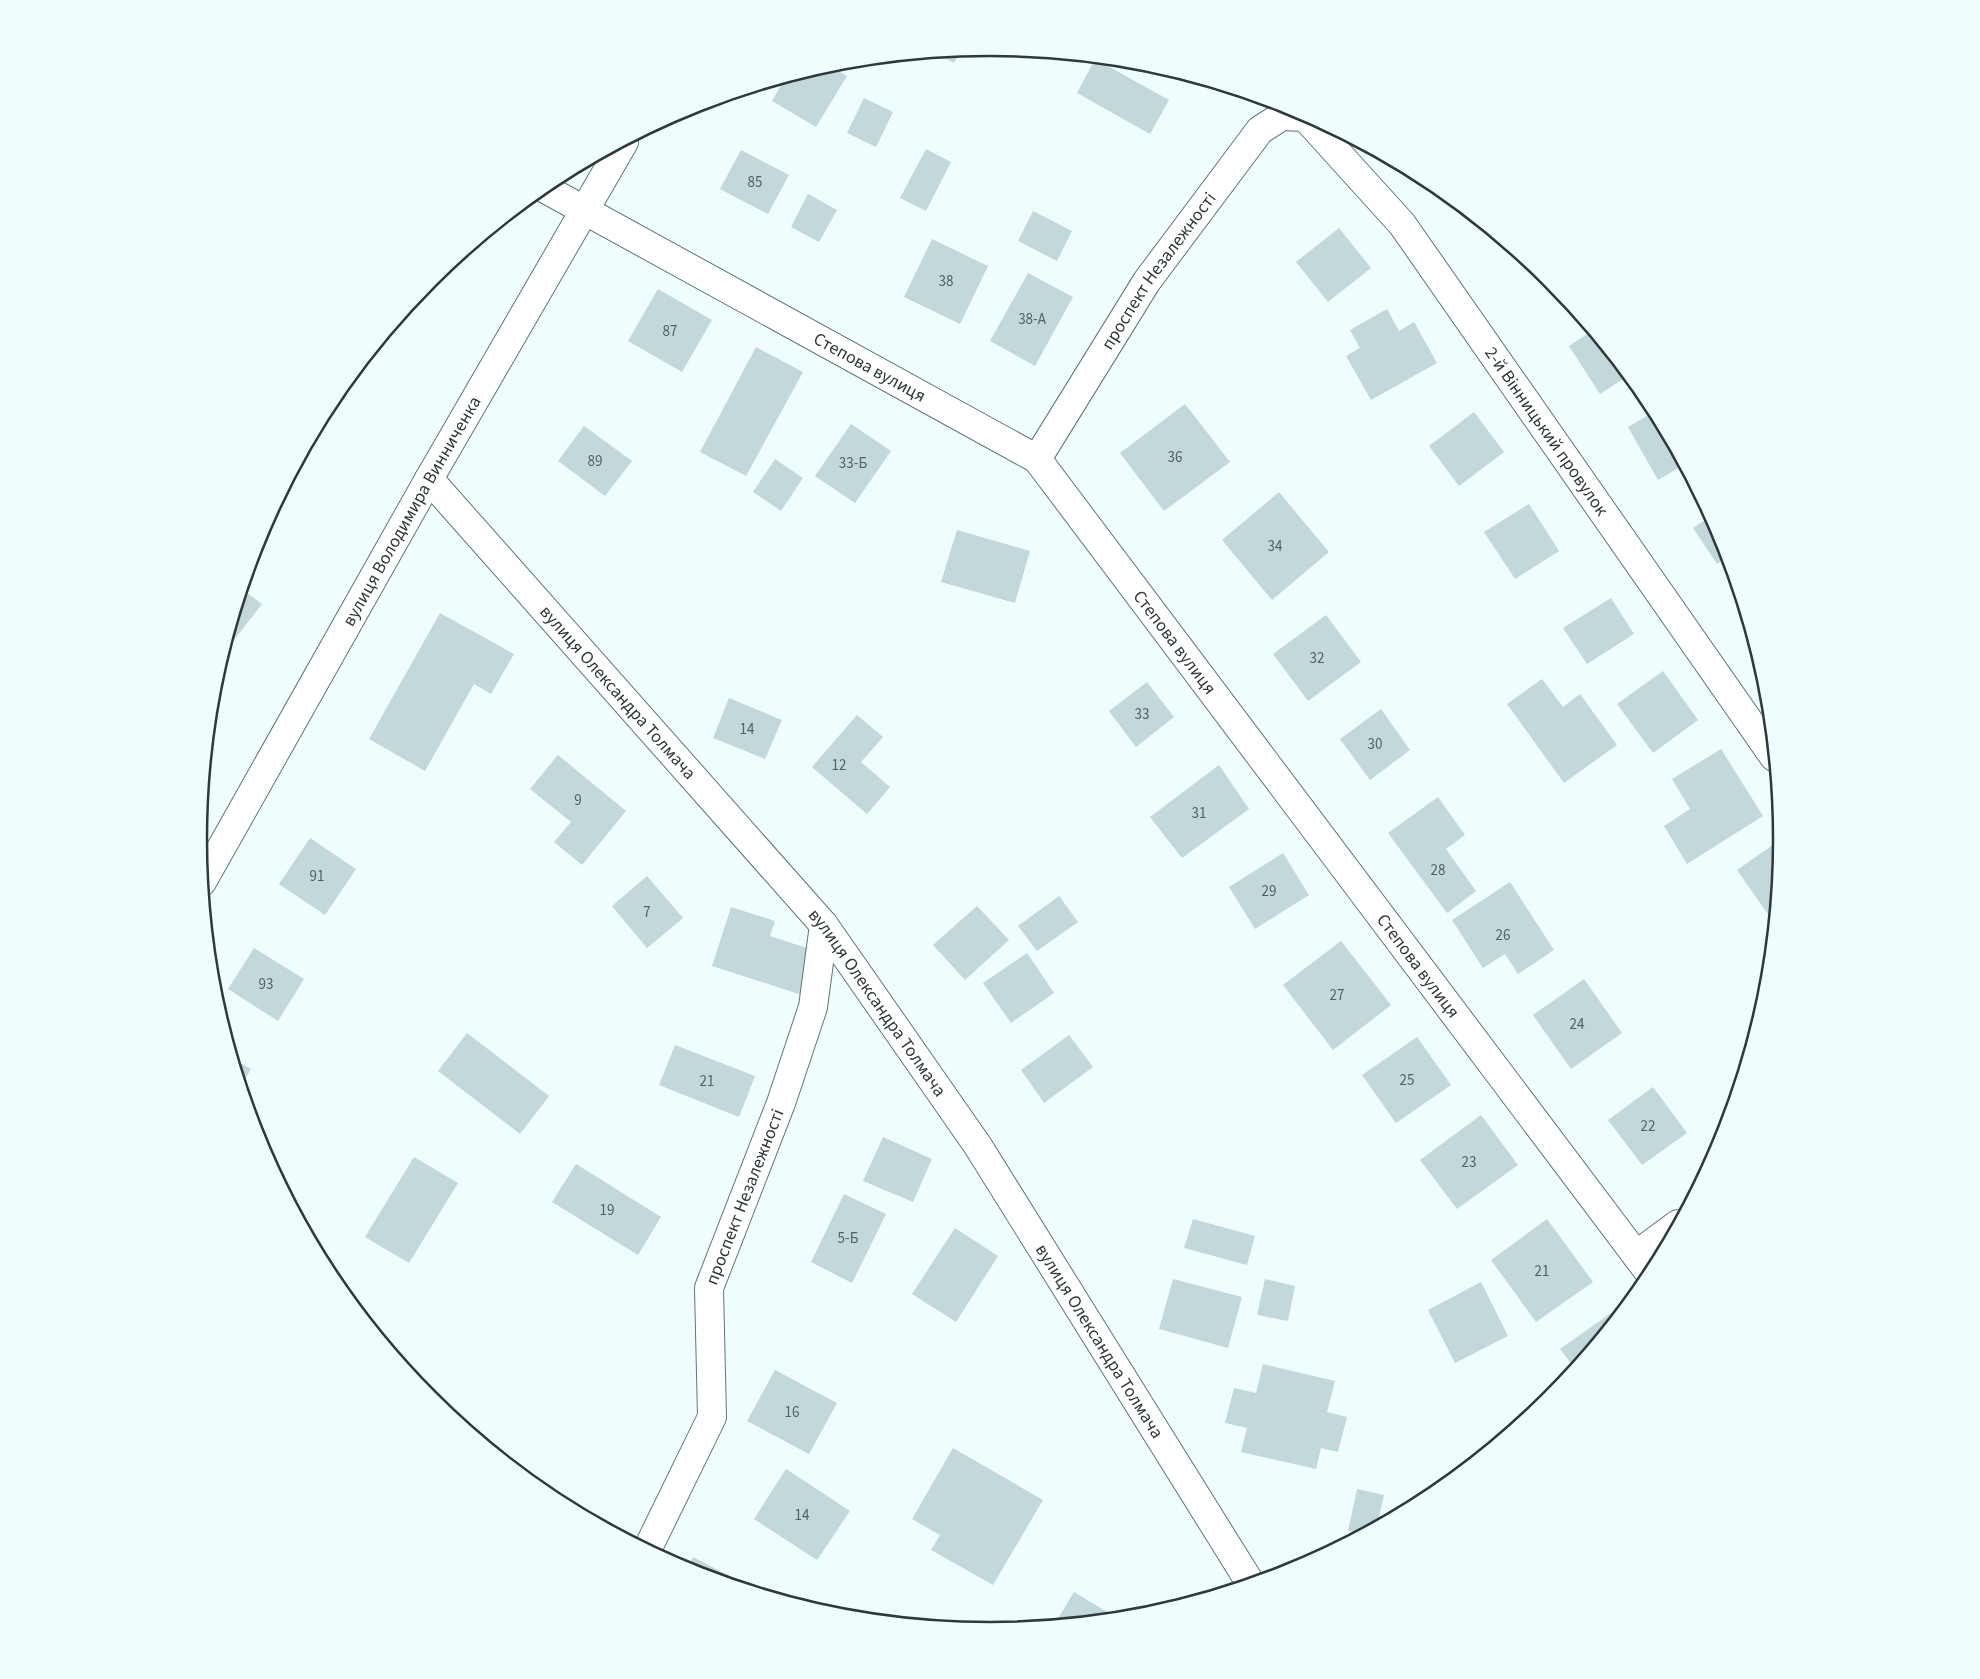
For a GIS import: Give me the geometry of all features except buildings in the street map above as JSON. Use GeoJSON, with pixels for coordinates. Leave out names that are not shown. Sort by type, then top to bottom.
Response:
{"type":"FeatureCollection","features":[{"type":"Feature","properties":{"kind":"street","name":"проспект Незалежності"},"geometry":{"type":"LineString","coordinates":[[1037,458],[1147,281],[1260,130],[1282,116],[1291,116]]}},
{"type":"Feature","properties":{"kind":"street","name":"2-й Вінницький провулок"},"geometry":{"type":"LineString","coordinates":[[1314,127],[1402,224],[1768,749]]}},
{"type":"Feature","properties":{"kind":"street","name":"вулиця Володимира Винниченка"},"geometry":{"type":"LineString","coordinates":[[208,872],[429,479],[619,150]]}},
{"type":"Feature","properties":{"kind":"street","name":"Степова вулиця"},"geometry":{"type":"LineString","coordinates":[[550,191],[1037,458],[1643,1265]]}},
{"type":"Feature","properties":{"kind":"street","name":"вулиця Олександра Толмача"},"geometry":{"type":"LineString","coordinates":[[429,479],[824,925],[978,1146],[1248,1579]]}},
{"type":"Feature","properties":{"kind":"street","name":"проспект Незалежності"},"geometry":{"type":"LineString","coordinates":[[650,1545],[712,1417],[709,1288],[781,1103],[813,1008],[824,925]]}},
{"type":"Feature","properties":{"kind":"street"},"geometry":{"type":"LineString","coordinates":[[1643,1265],[1658,1248]]}}]}
